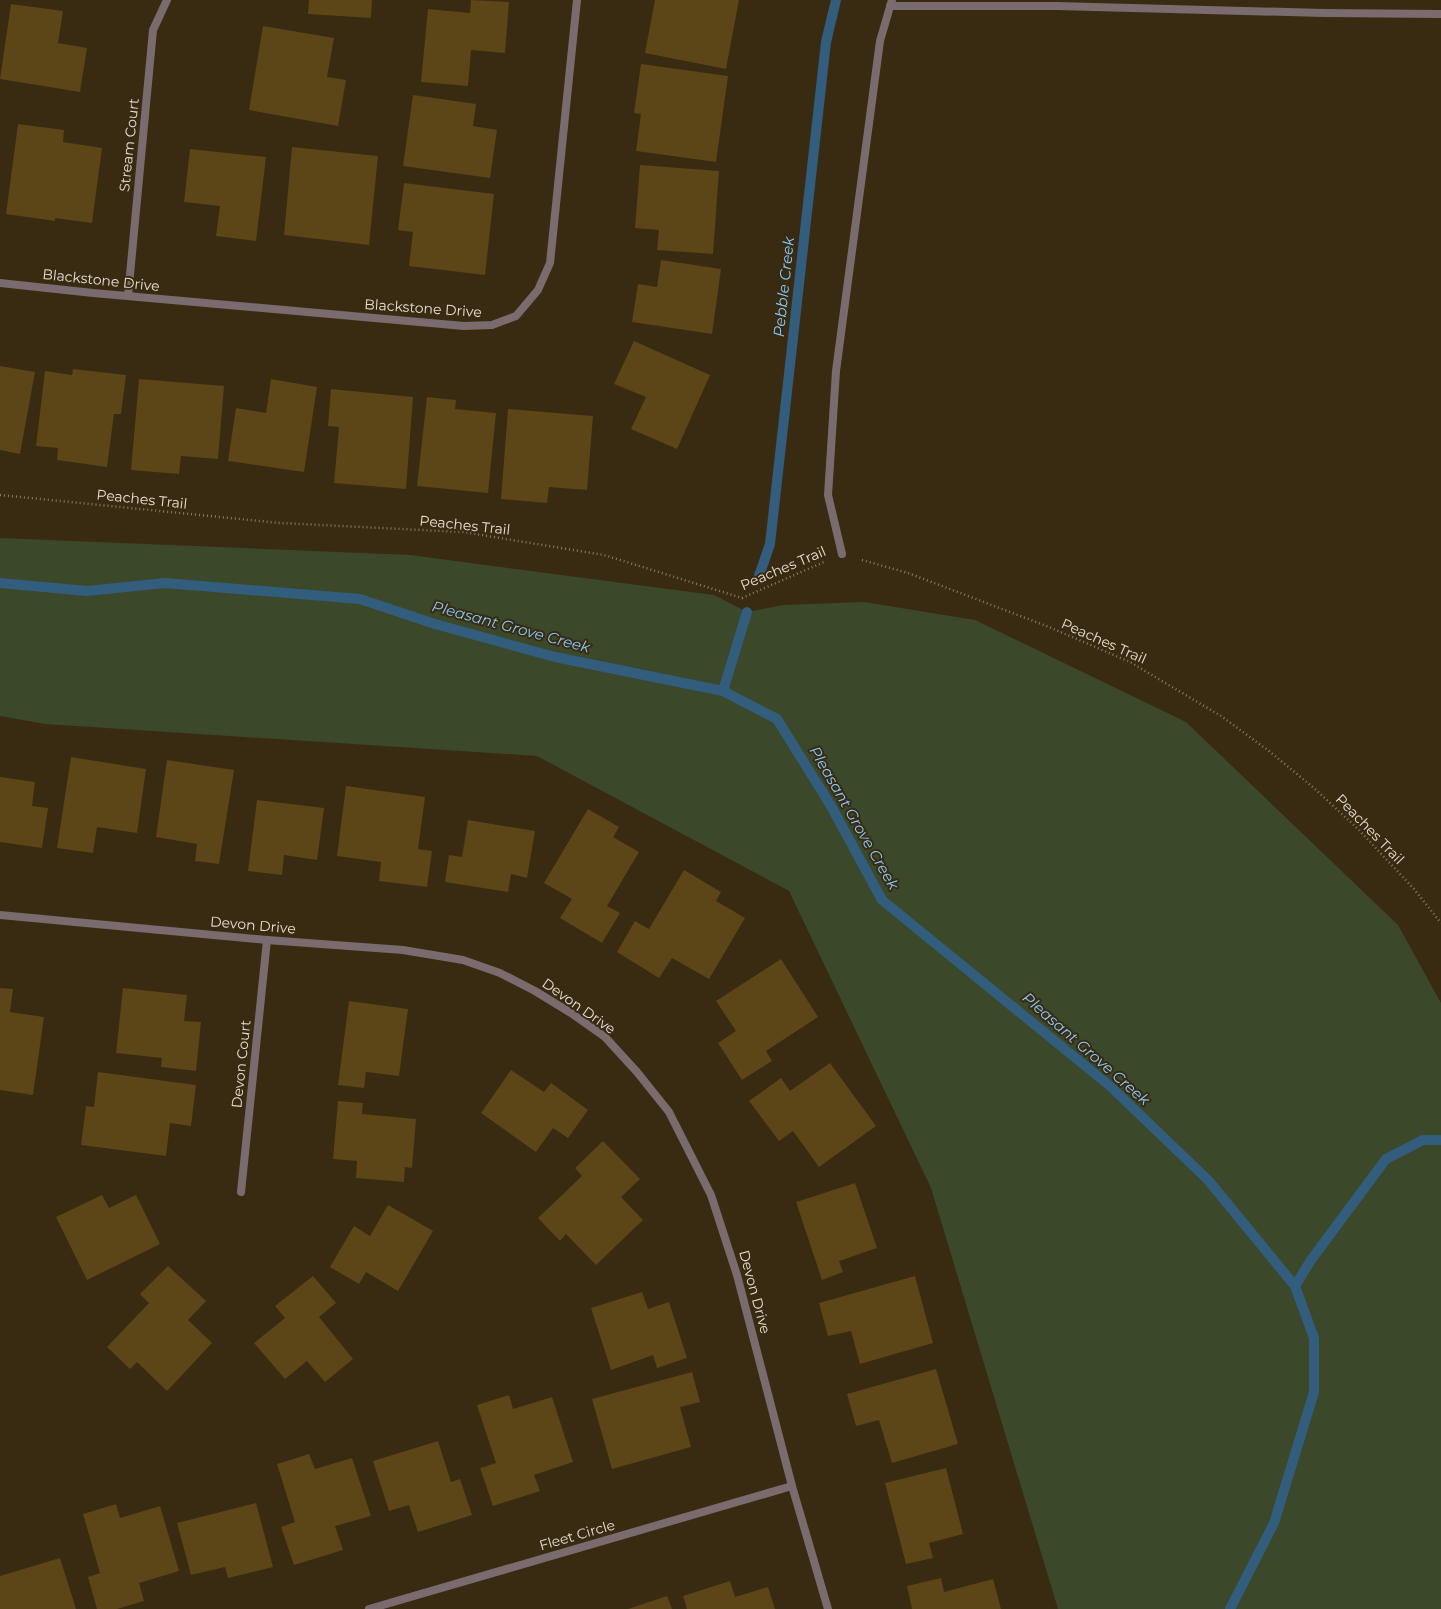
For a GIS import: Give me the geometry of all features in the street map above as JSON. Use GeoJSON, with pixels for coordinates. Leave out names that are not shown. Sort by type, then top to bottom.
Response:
{"type":"FeatureCollection","features":[{"type":"Feature","properties":{"kind":"street","name":"Stream Court"},"geometry":{"type":"LineString","coordinates":[[128,296],[153,30],[167,0]]}},
{"type":"Feature","properties":{"kind":"street","name":"Blackstone Drive"},"geometry":{"type":"LineString","coordinates":[[0,283],[464,326],[492,325],[516,316],[538,290],[550,263],[577,0]]}},
{"type":"Feature","properties":{"kind":"street"},"geometry":{"type":"LineString","coordinates":[[842,554],[828,495],[836,371],[880,41],[891,3],[1057,6],[1324,14],[1441,14]]}},
{"type":"Feature","properties":{"kind":"street","name":"Devon Drive"},"geometry":{"type":"LineString","coordinates":[[0,915],[267,940],[403,950],[463,960],[500,974],[535,991],[571,1013],[605,1037],[637,1072],[669,1112],[711,1195],[737,1275],[792,1486],[828,1609]]}},
{"type":"Feature","properties":{"kind":"street","name":"Devon Court"},"geometry":{"type":"LineString","coordinates":[[241,1192],[267,940]]}},
{"type":"Feature","properties":{"kind":"street","name":"Fleet Circle"},"geometry":{"type":"LineString","coordinates":[[369,1609],[792,1486]]}},
{"type":"Feature","properties":{"kind":"path","name":"Peaches Trail"},"geometry":{"type":"LineString","coordinates":[[0,495],[280,523],[463,532],[604,555],[742,598],[842,554],[908,573],[1049,628],[1130,662],[1170,684],[1227,720],[1316,789],[1363,834],[1414,889],[1441,923]]}},
{"type":"Feature","properties":{"kind":"green space"},"geometry":{"type":"Polygon","coordinates":[[[0,538],[410,555],[714,595],[747,612],[783,605],[864,602],[975,620],[1186,722],[1398,925],[1441,1003],[1441,1609],[1058,1609],[931,1188],[789,891],[537,756],[45,724],[0,716],[0,538]]]}},
{"type":"Feature","properties":{"kind":"building"},"geometry":{"type":"Polygon","coordinates":[[[309,0],[372,0],[371,18],[308,14],[309,0]]]}},
{"type":"Feature","properties":{"kind":"building"},"geometry":{"type":"Polygon","coordinates":[[[471,0],[509,2],[505,53],[471,50],[468,86],[421,82],[428,9],[470,13],[471,0]]]}},
{"type":"Feature","properties":{"kind":"building"},"geometry":{"type":"Polygon","coordinates":[[[655,0],[739,0],[726,69],[645,53],[655,0]]]}},
{"type":"Feature","properties":{"kind":"building"},"geometry":{"type":"Polygon","coordinates":[[[11,4],[63,11],[58,43],[87,48],[80,92],[0,79],[11,4]]]}},
{"type":"Feature","properties":{"kind":"building"},"geometry":{"type":"Polygon","coordinates":[[[263,26],[334,38],[327,77],[346,80],[338,126],[249,110],[263,26]]]}},
{"type":"Feature","properties":{"kind":"building"},"geometry":{"type":"Polygon","coordinates":[[[641,64],[728,76],[716,162],[636,151],[641,114],[634,113],[641,64]]]}},
{"type":"Feature","properties":{"kind":"building"},"geometry":{"type":"Polygon","coordinates":[[[413,95],[476,104],[473,126],[497,130],[490,178],[403,166],[413,95]]]}},
{"type":"Feature","properties":{"kind":"building"},"geometry":{"type":"Polygon","coordinates":[[[18,124],[64,130],[63,142],[102,148],[92,223],[55,218],[55,221],[6,214],[18,124]]]}},
{"type":"Feature","properties":{"kind":"building"},"geometry":{"type":"Polygon","coordinates":[[[292,147],[378,156],[369,245],[284,235],[292,147]]]}},
{"type":"Feature","properties":{"kind":"building"},"geometry":{"type":"Polygon","coordinates":[[[190,149],[266,157],[256,241],[216,236],[220,206],[184,202],[190,149]]]}},
{"type":"Feature","properties":{"kind":"building"},"geometry":{"type":"Polygon","coordinates":[[[640,165],[719,171],[713,254],[657,250],[659,230],[635,228],[640,165]]]}},
{"type":"Feature","properties":{"kind":"building"},"geometry":{"type":"Polygon","coordinates":[[[404,183],[494,194],[485,275],[409,266],[413,232],[398,230],[404,183]]]}},
{"type":"Feature","properties":{"kind":"building"},"geometry":{"type":"Polygon","coordinates":[[[661,260],[721,269],[712,334],[632,322],[638,284],[657,287],[661,260]]]}},
{"type":"Feature","properties":{"kind":"building"},"geometry":{"type":"Polygon","coordinates":[[[634,341],[710,375],[677,449],[631,429],[646,397],[614,384],[634,341]]]}},
{"type":"Feature","properties":{"kind":"building"},"geometry":{"type":"Polygon","coordinates":[[[0,366],[35,372],[20,454],[0,450],[0,366]]]}},
{"type":"Feature","properties":{"kind":"building"},"geometry":{"type":"Polygon","coordinates":[[[73,369],[126,375],[121,414],[114,414],[107,467],[57,460],[58,448],[36,446],[45,371],[72,375],[73,369]]]}},
{"type":"Feature","properties":{"kind":"building"},"geometry":{"type":"Polygon","coordinates":[[[139,379],[224,386],[218,459],[181,456],[179,474],[131,470],[139,379]]]}},
{"type":"Feature","properties":{"kind":"building"},"geometry":{"type":"Polygon","coordinates":[[[271,379],[317,387],[304,472],[228,461],[236,408],[266,413],[271,379]]]}},
{"type":"Feature","properties":{"kind":"building"},"geometry":{"type":"Polygon","coordinates":[[[331,389],[413,397],[406,489],[334,483],[339,427],[328,426],[331,389]]]}},
{"type":"Feature","properties":{"kind":"building"},"geometry":{"type":"Polygon","coordinates":[[[427,397],[456,400],[455,409],[496,413],[488,493],[417,486],[427,397]]]}},
{"type":"Feature","properties":{"kind":"building"},"geometry":{"type":"Polygon","coordinates":[[[508,409],[593,416],[587,490],[549,487],[547,503],[501,499],[508,409]]]}},
{"type":"Feature","properties":{"kind":"building"},"geometry":{"type":"Polygon","coordinates":[[[71,757],[146,769],[137,833],[97,827],[93,853],[57,848],[71,757]]]}},
{"type":"Feature","properties":{"kind":"building"},"geometry":{"type":"Polygon","coordinates":[[[167,760],[234,770],[219,864],[195,861],[197,844],[156,837],[167,760]]]}},
{"type":"Feature","properties":{"kind":"building"},"geometry":{"type":"Polygon","coordinates":[[[0,777],[35,782],[32,806],[48,808],[42,848],[0,842],[0,777]]]}},
{"type":"Feature","properties":{"kind":"building"},"geometry":{"type":"Polygon","coordinates":[[[346,786],[425,797],[418,849],[432,851],[427,887],[379,881],[381,862],[337,856],[346,786]]]}},
{"type":"Feature","properties":{"kind":"building"},"geometry":{"type":"Polygon","coordinates":[[[257,800],[324,808],[317,860],[284,855],[282,875],[248,871],[257,800]]]}},
{"type":"Feature","properties":{"kind":"building"},"geometry":{"type":"Polygon","coordinates":[[[588,809],[619,827],[613,837],[639,852],[607,906],[620,913],[602,943],[560,918],[572,899],[544,883],[588,809]]]}},
{"type":"Feature","properties":{"kind":"building"},"geometry":{"type":"Polygon","coordinates":[[[468,820],[535,831],[527,878],[511,874],[508,892],[445,882],[449,855],[462,857],[468,820]]]}},
{"type":"Feature","properties":{"kind":"building"},"geometry":{"type":"Polygon","coordinates":[[[684,870],[721,892],[716,901],[745,918],[709,979],[672,958],[659,978],[617,952],[635,921],[649,929],[684,870]]]}},
{"type":"Feature","properties":{"kind":"building"},"geometry":{"type":"Polygon","coordinates":[[[781,959],[818,1017],[766,1051],[772,1061],[742,1080],[718,1043],[736,1031],[716,1001],[781,959]]]}},
{"type":"Feature","properties":{"kind":"building"},"geometry":{"type":"Polygon","coordinates":[[[0,988],[13,989],[10,1012],[44,1017],[33,1095],[0,1090],[0,988]]]}},
{"type":"Feature","properties":{"kind":"building"},"geometry":{"type":"Polygon","coordinates":[[[123,988],[187,995],[184,1021],[201,1022],[196,1071],[161,1067],[162,1058],[116,1053],[123,988]]]}},
{"type":"Feature","properties":{"kind":"building"},"geometry":{"type":"Polygon","coordinates":[[[349,1001],[408,1009],[399,1076],[366,1072],[364,1088],[338,1085],[349,1001]]]}},
{"type":"Feature","properties":{"kind":"building"},"geometry":{"type":"Polygon","coordinates":[[[830,1063],[876,1126],[819,1167],[793,1131],[779,1141],[749,1101],[781,1078],[790,1091],[830,1063]]]}},
{"type":"Feature","properties":{"kind":"building"},"geometry":{"type":"Polygon","coordinates":[[[511,1070],[544,1092],[551,1083],[588,1110],[568,1138],[553,1128],[536,1152],[481,1113],[511,1070]]]}},
{"type":"Feature","properties":{"kind":"building"},"geometry":{"type":"Polygon","coordinates":[[[98,1072],[196,1085],[191,1126],[170,1123],[166,1156],[81,1145],[86,1106],[94,1107],[98,1072]]]}},
{"type":"Feature","properties":{"kind":"building"},"geometry":{"type":"Polygon","coordinates":[[[338,1101],[363,1103],[362,1114],[416,1119],[412,1168],[405,1167],[404,1182],[356,1178],[357,1161],[333,1159],[338,1101]]]}},
{"type":"Feature","properties":{"kind":"building"},"geometry":{"type":"Polygon","coordinates":[[[603,1141],[640,1179],[621,1197],[643,1220],[596,1265],[566,1234],[560,1241],[538,1218],[582,1176],[575,1168],[603,1141]]]}},
{"type":"Feature","properties":{"kind":"building"},"geometry":{"type":"Polygon","coordinates":[[[855,1183],[877,1248],[839,1261],[843,1272],[822,1280],[796,1202],[855,1183]]]}},
{"type":"Feature","properties":{"kind":"building"},"geometry":{"type":"Polygon","coordinates":[[[102,1195],[109,1208],[136,1195],[160,1244],[87,1280],[56,1217],[102,1195]]]}},
{"type":"Feature","properties":{"kind":"building"},"geometry":{"type":"Polygon","coordinates":[[[388,1205],[433,1231],[398,1291],[366,1272],[359,1284],[330,1267],[354,1226],[370,1236],[388,1205]]]}},
{"type":"Feature","properties":{"kind":"building"},"geometry":{"type":"Polygon","coordinates":[[[168,1266],[206,1301],[188,1320],[212,1343],[167,1391],[137,1362],[130,1369],[107,1347],[149,1303],[140,1294],[168,1266]]]}},
{"type":"Feature","properties":{"kind":"building"},"geometry":{"type":"Polygon","coordinates":[[[313,1276],[336,1303],[319,1317],[353,1359],[325,1382],[307,1361],[285,1379],[254,1343],[285,1318],[275,1306],[313,1276]]]}},
{"type":"Feature","properties":{"kind":"building"},"geometry":{"type":"Polygon","coordinates":[[[915,1276],[933,1343],[860,1364],[851,1331],[828,1336],[819,1303],[915,1276]]]}},
{"type":"Feature","properties":{"kind":"building"},"geometry":{"type":"Polygon","coordinates":[[[642,1292],[648,1309],[669,1302],[687,1358],[657,1368],[653,1355],[611,1370],[591,1308],[642,1292]]]}},
{"type":"Feature","properties":{"kind":"building"},"geometry":{"type":"Polygon","coordinates":[[[936,1369],[958,1444],[892,1463],[879,1420],[856,1426],[847,1394],[936,1369]]]}},
{"type":"Feature","properties":{"kind":"building"},"geometry":{"type":"Polygon","coordinates":[[[692,1372],[700,1402],[680,1407],[691,1447],[612,1469],[592,1399],[692,1372]]]}},
{"type":"Feature","properties":{"kind":"building"},"geometry":{"type":"Polygon","coordinates":[[[509,1395],[513,1409],[552,1397],[573,1462],[534,1475],[540,1491],[493,1506],[480,1468],[496,1463],[477,1405],[509,1395]]]}},
{"type":"Feature","properties":{"kind":"building"},"geometry":{"type":"Polygon","coordinates":[[[438,1441],[451,1482],[460,1479],[472,1515],[418,1532],[409,1505],[389,1511],[373,1461],[438,1441]]]}},
{"type":"Feature","properties":{"kind":"building"},"geometry":{"type":"Polygon","coordinates":[[[309,1454],[315,1469],[352,1458],[371,1516],[335,1526],[343,1550],[294,1565],[281,1527],[295,1522],[277,1464],[309,1454]]]}},
{"type":"Feature","properties":{"kind":"building"},"geometry":{"type":"Polygon","coordinates":[[[946,1468],[963,1534],[929,1543],[933,1558],[906,1564],[885,1483],[946,1468]]]}},
{"type":"Feature","properties":{"kind":"building"},"geometry":{"type":"Polygon","coordinates":[[[256,1503],[273,1567],[228,1578],[225,1567],[191,1575],[177,1523],[256,1503]]]}},
{"type":"Feature","properties":{"kind":"building"},"geometry":{"type":"Polygon","coordinates":[[[116,1504],[120,1518],[160,1506],[179,1571],[139,1583],[144,1601],[117,1609],[97,1609],[88,1577],[100,1573],[83,1514],[116,1504]]]}},
{"type":"Feature","properties":{"kind":"building"},"geometry":{"type":"Polygon","coordinates":[[[60,1558],[76,1609],[0,1609],[0,1576],[60,1558]]]}},
{"type":"Feature","properties":{"kind":"building"},"geometry":{"type":"Polygon","coordinates":[[[941,1578],[944,1592],[993,1579],[1001,1609],[912,1609],[907,1586],[941,1578]]]}},
{"type":"Feature","properties":{"kind":"building"},"geometry":{"type":"Polygon","coordinates":[[[730,1581],[735,1597],[768,1587],[775,1609],[687,1609],[683,1596],[730,1581]]]}},
{"type":"Feature","properties":{"kind":"building"},"geometry":{"type":"Polygon","coordinates":[[[667,1596],[672,1609],[628,1609],[667,1596]]]}},
{"type":"Feature","properties":{"kind":"waterway","name":"Pebble Creek"},"geometry":{"type":"LineString","coordinates":[[759,576],[770,544],[826,42],[836,0]]}},
{"type":"Feature","properties":{"kind":"waterway","name":"Pleasant Grove Creek"},"geometry":{"type":"LineString","coordinates":[[0,583],[87,591],[165,583],[360,599],[435,624],[555,657],[723,691],[777,719],[831,806],[882,900],[1110,1086],[1208,1180],[1295,1286],[1314,1338],[1314,1392],[1274,1523],[1230,1609]]}},
{"type":"Feature","properties":{"kind":"waterway","name":"Pebble Creek"},"geometry":{"type":"LineString","coordinates":[[723,691],[747,612]]}},
{"type":"Feature","properties":{"kind":"waterway"},"geometry":{"type":"LineString","coordinates":[[1295,1286],[1311,1260],[1386,1159],[1423,1140],[1441,1140]]}}]}
